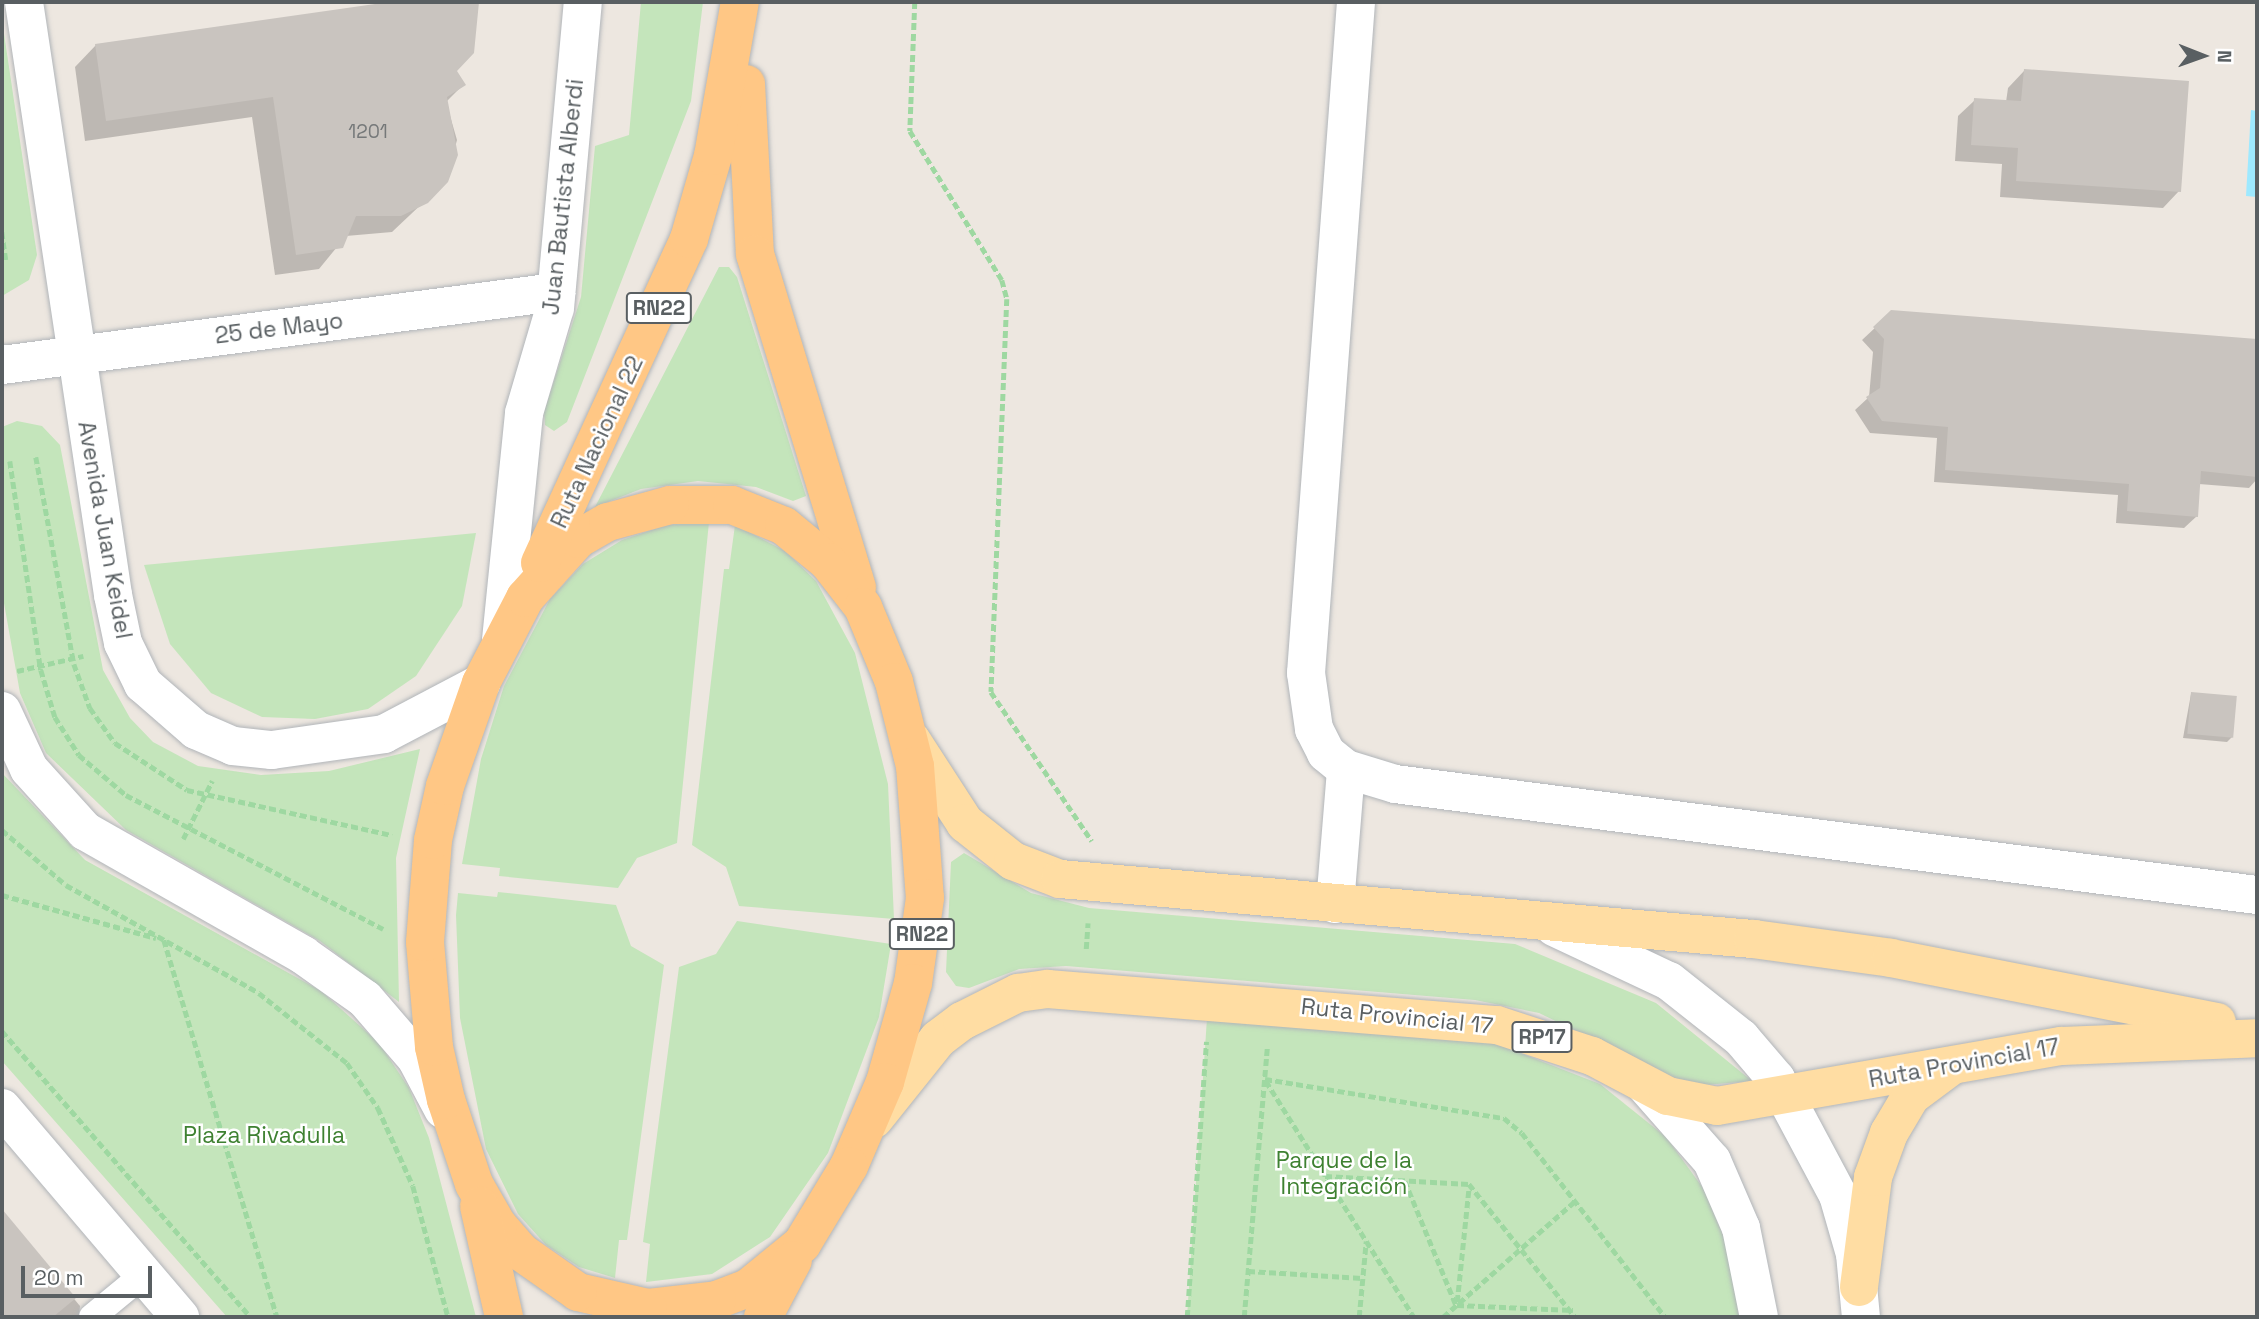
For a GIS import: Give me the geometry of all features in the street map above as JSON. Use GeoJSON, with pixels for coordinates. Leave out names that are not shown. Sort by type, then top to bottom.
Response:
{"type":"FeatureCollection","features":[{"type":"Feature","properties":{"kind":"highway","name":"Ruta Nacional 22"},"geometry":{"type":"LineString","coordinates":[[525,598],[689,239],[713,156],[740,2]]}},
{"type":"Feature","properties":{"kind":"highway","name":"RN22"},"geometry":{"type":"LineString","coordinates":[[748,2],[745,163],[755,254],[863,607],[905,726],[924,856],[921,939],[901,1034],[866,1129],[763,1317]]}},
{"type":"Feature","properties":{"kind":"highway","name":"RN22"},"geometry":{"type":"LineString","coordinates":[[504,1317],[474,1184],[460,1142],[429,1010],[427,890],[445,786],[481,683],[501,640],[525,598],[578,539],[608,522],[702,503],[732,505],[784,526],[828,562],[863,607]]}},
{"type":"Feature","properties":{"kind":"highway","name":"RN22"},"geometry":{"type":"LineString","coordinates":[[474,1184],[521,1252],[578,1292],[611,1302],[648,1308],[717,1300],[748,1287],[802,1244]]}},
{"type":"Feature","properties":{"kind":"main road"},"geometry":{"type":"LineString","coordinates":[[905,726],[949,806],[989,845],[1036,872],[1109,886],[1521,920],[1844,951],[2257,1030]]}},
{"type":"Feature","properties":{"kind":"main road","name":"Ruta Provincial 17"},"geometry":{"type":"LineString","coordinates":[[866,1129],[931,1047],[961,1021],[999,1000],[1048,989],[1497,1024],[1562,1044],[1645,1085],[1717,1105],[1788,1095],[1965,1060],[2112,1042],[2257,1038]]}},
{"type":"Feature","properties":{"kind":"main road"},"geometry":{"type":"LineString","coordinates":[[1860,1302],[1874,1177],[1889,1132],[1926,1081],[1965,1060]]}},
{"type":"Feature","properties":{"kind":"street","name":"Avenida Juan Keidel"},"geometry":{"type":"LineString","coordinates":[[24,2],[123,643],[144,684],[175,717],[233,746],[316,748],[407,725],[481,683]]}},
{"type":"Feature","properties":{"kind":"street","name":"Juan Bautista Alberdi"},"geometry":{"type":"LineString","coordinates":[[501,640],[524,412],[556,292],[583,2]]}},
{"type":"Feature","properties":{"kind":"street"},"geometry":{"type":"LineString","coordinates":[[1356,2],[1306,673],[1314,729],[1326,753],[1346,769],[1395,784],[2257,895]]}},
{"type":"Feature","properties":{"kind":"street","name":"25 de Mayo"},"geometry":{"type":"LineString","coordinates":[[2,365],[556,292]]}},
{"type":"Feature","properties":{"kind":"street"},"geometry":{"type":"LineString","coordinates":[[2,711],[13,759],[65,812],[106,846],[303,955],[365,999],[416,1058],[460,1142]]}},
{"type":"Feature","properties":{"kind":"street"},"geometry":{"type":"LineString","coordinates":[[1335,905],[1346,769]]}},
{"type":"Feature","properties":{"kind":"street"},"geometry":{"type":"LineString","coordinates":[[1521,920],[1587,938],[1669,981],[1741,1038],[1788,1095],[1838,1195],[1860,1302]]}},
{"type":"Feature","properties":{"kind":"street"},"geometry":{"type":"LineString","coordinates":[[1645,1085],[1712,1161],[1744,1239],[1759,1317]]}},
{"type":"Feature","properties":{"kind":"street"},"geometry":{"type":"LineString","coordinates":[[2,1108],[180,1317]]}},
{"type":"Feature","properties":{"kind":"lane"},"geometry":{"type":"LineString","coordinates":[[92,1317],[143,1275]]}},
{"type":"Feature","properties":{"kind":"path"},"geometry":{"type":"LineString","coordinates":[[915,2],[911,131],[1002,280],[1007,299],[991,692],[1091,836],[1093,850]]}},
{"type":"Feature","properties":{"kind":"path"},"geometry":{"type":"LineString","coordinates":[[2,232],[6,260]]}},
{"type":"Feature","properties":{"kind":"path"},"geometry":{"type":"LineString","coordinates":[[14,671],[98,653]]}},
{"type":"Feature","properties":{"kind":"path"},"geometry":{"type":"LineString","coordinates":[[178,848],[217,770]]}},
{"type":"Feature","properties":{"kind":"path"},"geometry":{"type":"LineString","coordinates":[[2,830],[66,885],[281,1007],[365,1085],[413,1186],[448,1317]]}},
{"type":"Feature","properties":{"kind":"path"},"geometry":{"type":"LineString","coordinates":[[2,895],[164,940]]}},
{"type":"Feature","properties":{"kind":"path"},"geometry":{"type":"LineString","coordinates":[[1086,955],[1089,908]]}},
{"type":"Feature","properties":{"kind":"path"},"geometry":{"type":"LineString","coordinates":[[164,940],[277,1317]]}},
{"type":"Feature","properties":{"kind":"path"},"geometry":{"type":"LineString","coordinates":[[1187,1317],[1207,1027]]}},
{"type":"Feature","properties":{"kind":"path"},"geometry":{"type":"LineString","coordinates":[[2,1031],[251,1317]]}},
{"type":"Feature","properties":{"kind":"path"},"geometry":{"type":"LineString","coordinates":[[1244,1317],[1269,1032]]}},
{"type":"Feature","properties":{"kind":"path"},"geometry":{"type":"LineString","coordinates":[[1265,1079],[1414,1317]]}},
{"type":"Feature","properties":{"kind":"path"},"geometry":{"type":"LineString","coordinates":[[1265,1079],[1503,1118],[1575,1201],[1665,1317]]}},
{"type":"Feature","properties":{"kind":"path"},"geometry":{"type":"LineString","coordinates":[[1325,1176],[1469,1184],[1573,1310],[1575,1317]]}},
{"type":"Feature","properties":{"kind":"path"},"geometry":{"type":"LineString","coordinates":[[1405,1181],[1456,1305]]}},
{"type":"Feature","properties":{"kind":"path"},"geometry":{"type":"LineString","coordinates":[[1456,1305],[1469,1184]]}},
{"type":"Feature","properties":{"kind":"path"},"geometry":{"type":"LineString","coordinates":[[1443,1317],[1575,1201]]}},
{"type":"Feature","properties":{"kind":"path"},"geometry":{"type":"LineString","coordinates":[[1359,1317],[1366,1241]]}},
{"type":"Feature","properties":{"kind":"path"},"geometry":{"type":"LineString","coordinates":[[1248,1271],[1362,1278]]}},
{"type":"Feature","properties":{"kind":"path"},"geometry":{"type":"LineString","coordinates":[[1456,1305],[1573,1310]]}},
{"type":"Feature","properties":{"kind":"green space"},"geometry":{"type":"Polygon","coordinates":[[[641,2],[703,2],[691,101],[567,422],[554,431],[545,425],[544,412],[581,297],[595,146],[629,135],[641,2]]]}},
{"type":"Feature","properties":{"kind":"green space"},"geometry":{"type":"Polygon","coordinates":[[[2,20],[37,255],[29,280],[2,296],[2,20]]]}},
{"type":"Feature","properties":{"kind":"green space"},"geometry":{"type":"Polygon","coordinates":[[[719,267],[729,267],[737,277],[806,496],[793,501],[756,487],[698,481],[641,489],[595,507],[719,267]]]}},
{"type":"Feature","properties":{"kind":"green space"},"geometry":{"type":"Polygon","coordinates":[[[17,421],[42,426],[60,445],[103,670],[130,718],[153,742],[198,766],[261,775],[329,771],[420,749],[396,858],[399,1002],[320,941],[126,830],[46,753],[20,693],[2,592],[2,427],[17,421]]]}},
{"type":"Feature","properties":{"kind":"green space"},"geometry":{"type":"Polygon","coordinates":[[[709,522],[677,843],[637,858],[618,888],[499,876],[500,868],[462,864],[481,759],[504,686],[550,599],[583,564],[622,540],[667,525],[709,522]]]}},
{"type":"Feature","properties":{"kind":"green space"},"geometry":{"type":"Polygon","coordinates":[[[735,525],[785,551],[816,581],[855,653],[888,784],[894,919],[739,906],[726,867],[692,845],[724,569],[729,569],[735,525]]]}},
{"type":"Feature","properties":{"kind":"green space"},"geometry":{"type":"Polygon","coordinates":[[[476,533],[462,606],[416,676],[368,709],[315,719],[262,717],[211,693],[170,644],[144,565],[476,533]]]}},
{"type":"Feature","properties":{"kind":"green space","name":"Plaza Rivadulla"},"geometry":{"type":"Polygon","coordinates":[[[2,773],[85,860],[321,991],[379,1043],[409,1088],[429,1138],[476,1317],[227,1317],[2,1061],[2,773]]]}},
{"type":"Feature","properties":{"kind":"green space"},"geometry":{"type":"Polygon","coordinates":[[[964,853],[1031,893],[1089,908],[1515,944],[1656,1003],[1752,1081],[1705,1085],[1673,1078],[1539,1013],[1475,1000],[1066,966],[1019,969],[969,988],[956,986],[946,972],[951,862],[964,853]]]}},
{"type":"Feature","properties":{"kind":"green space"},"geometry":{"type":"Polygon","coordinates":[[[498,892],[616,905],[631,946],[664,965],[627,1240],[619,1240],[615,1278],[579,1267],[546,1245],[518,1214],[486,1149],[460,1018],[456,915],[458,893],[497,897],[498,892]]]}},
{"type":"Feature","properties":{"kind":"green space"},"geometry":{"type":"Polygon","coordinates":[[[737,921],[891,944],[879,1017],[828,1153],[770,1237],[712,1274],[646,1282],[650,1244],[643,1242],[679,967],[716,954],[737,921]]]}},
{"type":"Feature","properties":{"kind":"green space","name":"Parque de la Integración"},"geometry":{"type":"Polygon","coordinates":[[[1207,1018],[1492,1042],[1600,1084],[1666,1137],[1703,1188],[1728,1247],[1739,1317],[1187,1317],[1207,1018]]]}},
{"type":"Feature","properties":{"kind":"water"},"geometry":{"type":"Polygon","coordinates":[[[2251,110],[2257,111],[2257,197],[2246,196],[2251,110]]]}},
{"type":"Feature","properties":{"kind":"building"},"geometry":{"type":"Polygon","coordinates":[[[389,2],[479,2],[474,53],[457,71],[466,85],[447,97],[458,155],[448,182],[428,203],[401,216],[356,216],[343,248],[296,255],[273,97],[106,121],[95,44],[389,2]]]}},
{"type":"Feature","properties":{"kind":"building"},"geometry":{"type":"Polygon","coordinates":[[[2024,69],[2189,81],[2181,192],[2016,181],[2018,148],[1971,145],[1974,98],[2021,101],[2024,69]]]}},
{"type":"Feature","properties":{"kind":"building"},"geometry":{"type":"Polygon","coordinates":[[[1891,310],[2257,339],[2257,477],[2201,471],[2198,517],[2127,511],[2129,484],[1945,470],[1948,427],[1882,421],[1866,397],[1880,388],[1884,339],[1873,327],[1891,310]]]}},
{"type":"Feature","properties":{"kind":"building"},"geometry":{"type":"Polygon","coordinates":[[[2191,692],[2237,696],[2233,738],[2187,734],[2191,692]]]}},
{"type":"Feature","properties":{"kind":"building"},"geometry":{"type":"Polygon","coordinates":[[[2,1209],[76,1298],[53,1317],[2,1317],[2,1209]]]}}]}
